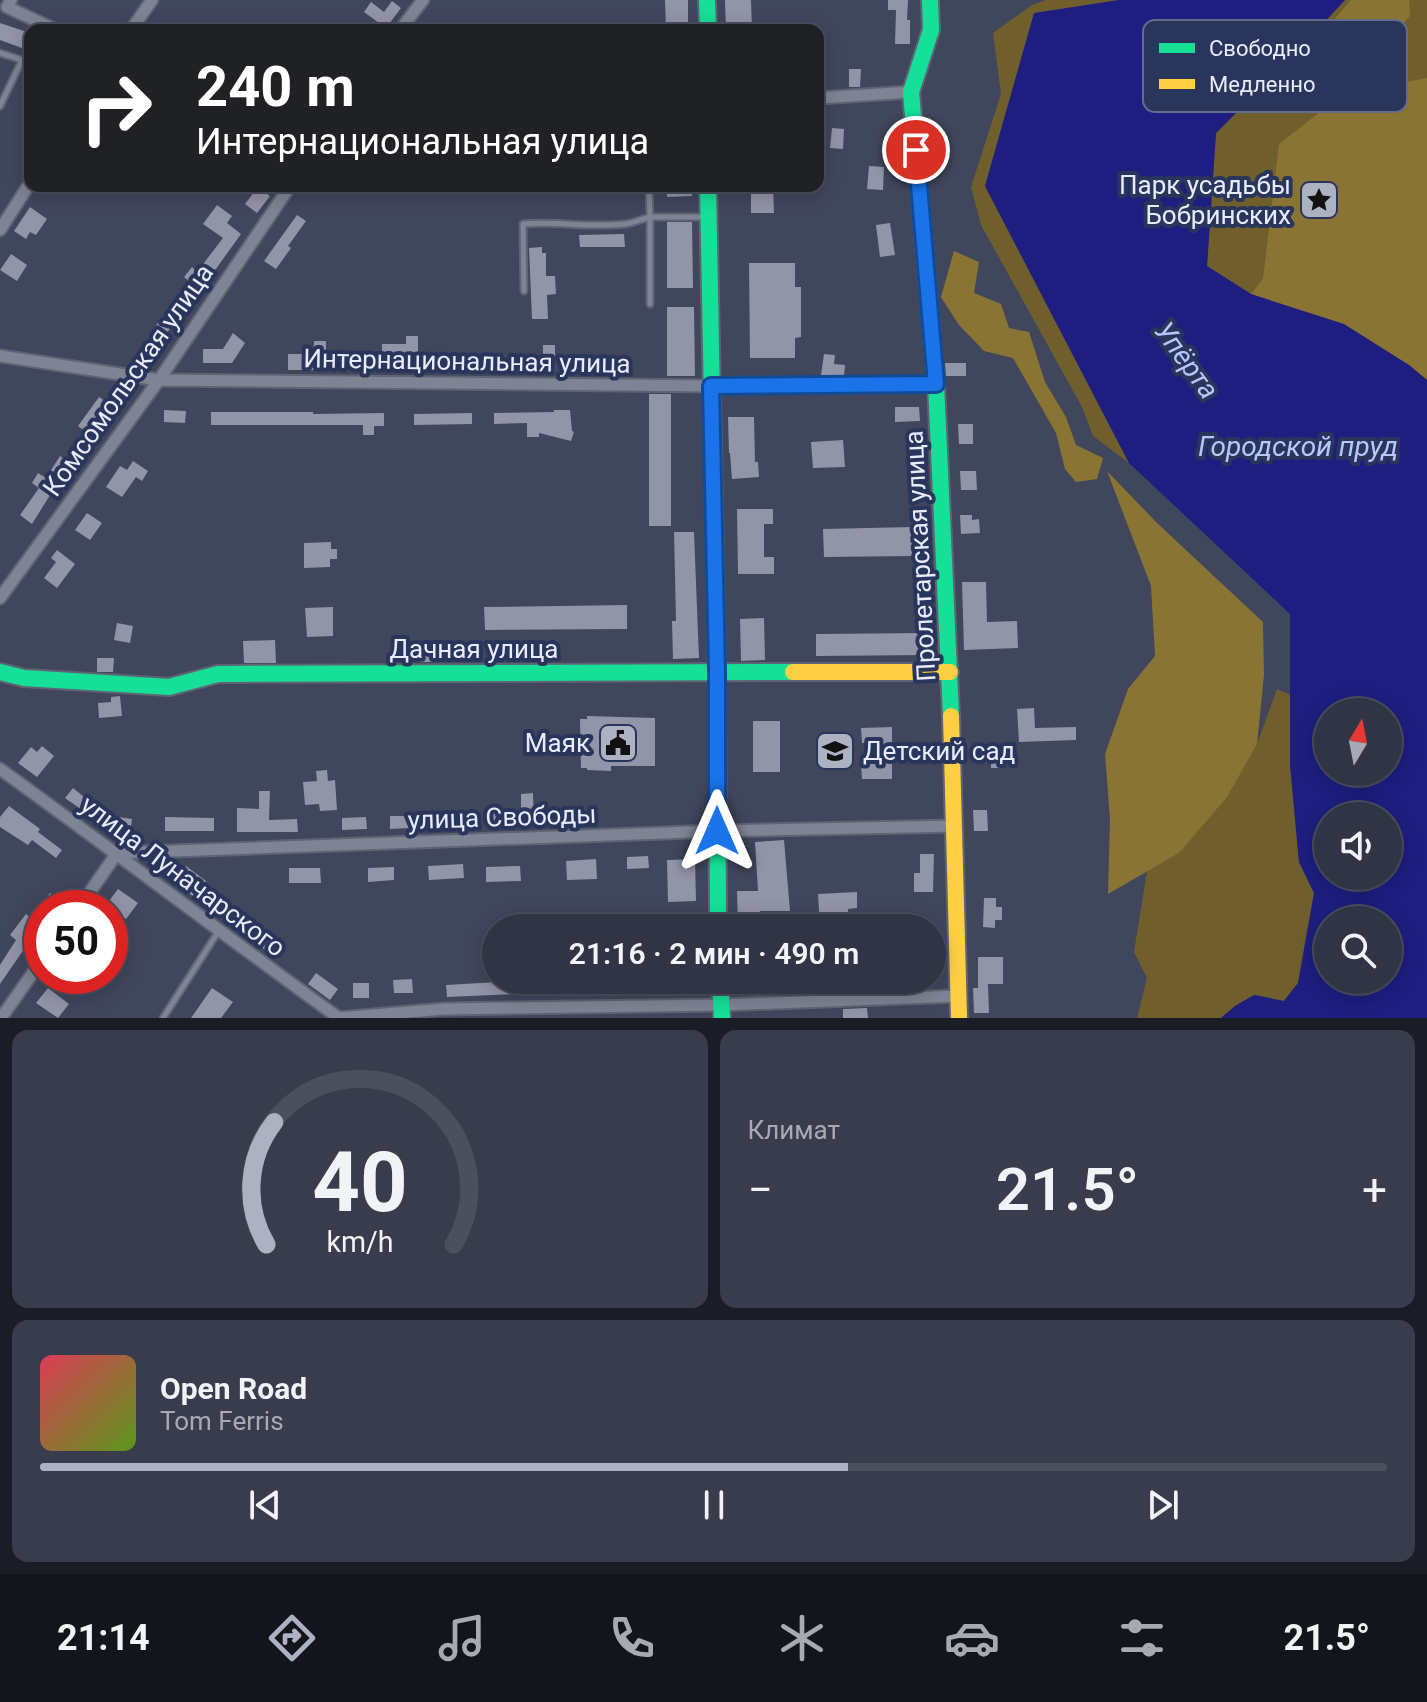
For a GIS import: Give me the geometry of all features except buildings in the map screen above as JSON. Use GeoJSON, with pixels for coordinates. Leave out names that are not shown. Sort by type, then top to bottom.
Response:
{"type":"FeatureCollection","features":[{"type":"Feature","properties":{"kind":"street"},"geometry":{"type":"LineString","coordinates":[[135,24],[152,0]]}},
{"type":"Feature","properties":{"kind":"street"},"geometry":{"type":"LineString","coordinates":[[405,24],[423,0]]}},
{"type":"Feature","properties":{"kind":"street"},"geometry":{"type":"LineString","coordinates":[[707,0],[708,24]]}},
{"type":"Feature","properties":{"kind":"street","name":"Пролетарская улица"},"geometry":{"type":"LineString","coordinates":[[930,0],[931,30],[911,92],[936,384],[950,672],[959,1018]]}},
{"type":"Feature","properties":{"kind":"street"},"geometry":{"type":"LineString","coordinates":[[9,4],[45,24]]}},
{"type":"Feature","properties":{"kind":"street"},"geometry":{"type":"LineString","coordinates":[[824,98],[911,92]]}},
{"type":"Feature","properties":{"kind":"street"},"geometry":{"type":"LineString","coordinates":[[0,230],[24,192]]}},
{"type":"Feature","properties":{"kind":"street","name":"Комсомольская улица"},"geometry":{"type":"LineString","coordinates":[[0,598],[159,380],[286,192]]}},
{"type":"Feature","properties":{"kind":"street"},"geometry":{"type":"LineString","coordinates":[[708,192],[717,672],[718,914]]}},
{"type":"Feature","properties":{"kind":"street","name":"Интернациональная улица"},"geometry":{"type":"LineString","coordinates":[[0,356],[159,380],[711,386],[936,384]]}},
{"type":"Feature","properties":{"kind":"street","name":"Дачная улица"},"geometry":{"type":"LineString","coordinates":[[0,672],[24,678],[169,687],[218,674],[950,672]]}},
{"type":"Feature","properties":{"kind":"street","name":"улица Луначарского"},"geometry":{"type":"LineString","coordinates":[[0,769],[338,1018]]}},
{"type":"Feature","properties":{"kind":"street","name":"улица Свободы"},"geometry":{"type":"LineString","coordinates":[[117,853],[717,831],[955,826]]}},
{"type":"Feature","properties":{"kind":"street"},"geometry":{"type":"LineString","coordinates":[[91,890],[117,853]]}},
{"type":"Feature","properties":{"kind":"street"},"geometry":{"type":"LineString","coordinates":[[1,1018],[24,985]]}},
{"type":"Feature","properties":{"kind":"street"},"geometry":{"type":"LineString","coordinates":[[338,1018],[444,1009],[721,1012],[958,996]]}},
{"type":"Feature","properties":{"kind":"lane"},"geometry":{"type":"LineString","coordinates":[[0,53],[22,60],[0,106]]}},
{"type":"Feature","properties":{"kind":"lane"},"geometry":{"type":"LineString","coordinates":[[649,192],[650,304]]}},
{"type":"Feature","properties":{"kind":"lane"},"geometry":{"type":"LineString","coordinates":[[524,291],[523,224],[627,224],[650,217],[708,217]]}},
{"type":"Feature","properties":{"kind":"lane"},"geometry":{"type":"LineString","coordinates":[[163,1018],[219,932]]}},
{"type":"Feature","properties":{"kind":"shaded area"},"geometry":{"type":"Polygon","coordinates":[[[1046,0],[1119,0],[1034,14],[985,186],[1129,463],[1093,436],[1082,407],[981,225],[971,187],[1001,94],[993,33],[1032,5],[1046,0]]]}},
{"type":"Feature","properties":{"kind":"shaded area","name":"Парк усадьбы Бобринских"},"geometry":{"type":"Polygon","coordinates":[[[1345,0],[1427,0],[1427,380],[1409,365],[1284,306],[1251,294],[1207,267],[1216,133],[1237,112],[1407,112],[1407,20],[1326,20],[1345,0]]]}},
{"type":"Feature","properties":{"kind":"shaded area"},"geometry":{"type":"Polygon","coordinates":[[[1351,0],[1409,0],[1410,16],[1406,20],[1334,20],[1351,0]]]}},
{"type":"Feature","properties":{"kind":"shaded area"},"geometry":{"type":"Polygon","coordinates":[[[1427,78],[1427,380],[1409,365],[1284,306],[1251,294],[1263,279],[1279,144],[1320,112],[1407,112],[1407,82],[1427,78]]]}},
{"type":"Feature","properties":{"kind":"shaded area"},"geometry":{"type":"Polygon","coordinates":[[[954,251],[979,262],[974,293],[1001,304],[1009,328],[1029,332],[1045,382],[1066,417],[1076,445],[1103,458],[1097,479],[1076,482],[1065,469],[1056,433],[1013,358],[984,351],[959,325],[941,297],[954,251]]]}},
{"type":"Feature","properties":{"kind":"shaded area"},"geometry":{"type":"Polygon","coordinates":[[[1107,471],[1157,523],[1263,622],[1264,675],[1257,744],[1227,797],[1179,853],[1108,894],[1110,819],[1105,754],[1128,689],[1155,656],[1151,586],[1107,471]]]}},
{"type":"Feature","properties":{"kind":"shaded area"},"geometry":{"type":"Polygon","coordinates":[[[1277,689],[1290,695],[1290,764],[1299,862],[1314,893],[1298,983],[1284,1001],[1254,995],[1221,1018],[1137,1018],[1147,978],[1134,952],[1147,871],[1179,853],[1257,744],[1277,689]]]}},
{"type":"Feature","properties":{"kind":"water","name":"Городской пруд"},"geometry":{"type":"Polygon","coordinates":[[[1119,0],[1345,0],[1326,20],[1143,20],[1143,112],[1237,112],[1216,133],[1207,266],[1251,294],[1344,324],[1427,380],[1427,1018],[1221,1018],[1254,995],[1284,1001],[1298,983],[1314,893],[1299,862],[1290,764],[1290,614],[1129,463],[985,186],[1034,13],[1119,0]]]}},
{"type":"Feature","properties":{"kind":"traffic: fast"},"geometry":{"type":"LineString","coordinates":[[707,0],[708,24]]}},
{"type":"Feature","properties":{"kind":"traffic: fast"},"geometry":{"type":"LineString","coordinates":[[930,0],[931,30],[911,92],[936,384],[951,716]]}},
{"type":"Feature","properties":{"kind":"traffic: fast"},"geometry":{"type":"LineString","coordinates":[[708,192],[718,914]]}},
{"type":"Feature","properties":{"kind":"traffic: fast"},"geometry":{"type":"LineString","coordinates":[[0,672],[24,678],[169,687],[218,674],[793,672]]}},
{"type":"Feature","properties":{"kind":"traffic: fast"},"geometry":{"type":"LineString","coordinates":[[721,994],[722,1018]]}},
{"type":"Feature","properties":{"kind":"traffic: slow"},"geometry":{"type":"LineString","coordinates":[[793,672],[950,672]]}},
{"type":"Feature","properties":{"kind":"traffic: slow"},"geometry":{"type":"LineString","coordinates":[[951,716],[959,1018]]}},
{"type":"Feature","properties":{"kind":"place","name":"Парк усадьбы Бобринских"},"geometry":{"type":"Point","coordinates":[1319,200]}},
{"type":"Feature","properties":{"kind":"place","name":"Маяк"},"geometry":{"type":"Point","coordinates":[618,743]}},
{"type":"Feature","properties":{"kind":"place","name":"Детский сад"},"geometry":{"type":"Point","coordinates":[835,751]}},
{"type":"Feature","properties":{"kind":"route"},"geometry":{"type":"LineString","coordinates":[[717,831],[711,386],[936,384],[916,150]]}},
{"type":"Feature","properties":{"kind":"water label","name":"Упёрта"},"geometry":{"type":"Point","coordinates":[1187,360]}}]}
